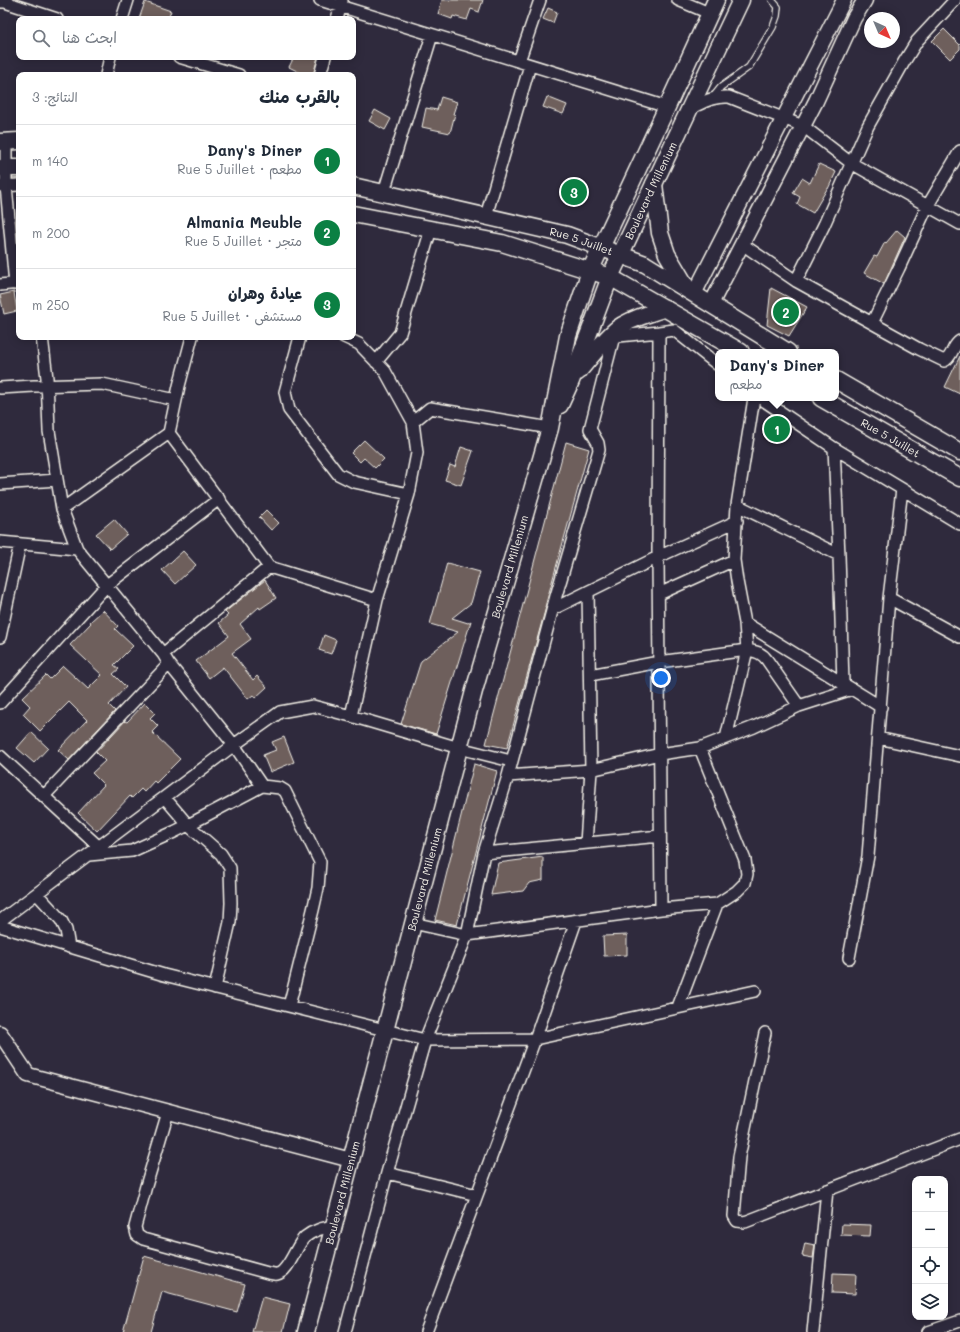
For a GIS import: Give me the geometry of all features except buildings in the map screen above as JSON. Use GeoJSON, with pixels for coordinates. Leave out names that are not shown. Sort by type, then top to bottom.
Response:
{"type":"FeatureCollection","features":[{"type":"Feature","properties":{"kind":"main road","name":"Boulevard Millenium"},"geometry":{"type":"LineString","coordinates":[[550,428],[571,381],[610,277],[741,0]]}},
{"type":"Feature","properties":{"kind":"main road","name":"Boulevard Millenium"},"geometry":{"type":"LineString","coordinates":[[306,1332],[474,691],[550,428],[568,336],[590,271],[600,247],[667,108],[713,6]]}},
{"type":"Feature","properties":{"kind":"main road"},"geometry":{"type":"LineString","coordinates":[[654,184],[660,233],[667,254],[675,270],[691,292]]}},
{"type":"Feature","properties":{"kind":"main road","name":"Rue 5 Juillet"},"geometry":{"type":"LineString","coordinates":[[356,187],[567,235],[645,264],[783,349]]}},
{"type":"Feature","properties":{"kind":"main road"},"geometry":{"type":"LineString","coordinates":[[356,215],[502,243],[610,277],[665,308],[676,323],[734,349]]}},
{"type":"Feature","properties":{"kind":"main road"},"geometry":{"type":"LineString","coordinates":[[571,381],[619,327],[635,319],[665,308]]}},
{"type":"Feature","properties":{"kind":"main road"},"geometry":{"type":"LineString","coordinates":[[839,382],[959,450]]}},
{"type":"Feature","properties":{"kind":"main road","name":"Rue 5 Juillet"},"geometry":{"type":"LineString","coordinates":[[826,401],[960,478]]}},
{"type":"Feature","properties":{"kind":"street"},"geometry":{"type":"LineString","coordinates":[[123,16],[128,0]]}},
{"type":"Feature","properties":{"kind":"street"},"geometry":{"type":"LineString","coordinates":[[320,0],[341,3],[432,35],[667,108]]}},
{"type":"Feature","properties":{"kind":"street"},"geometry":{"type":"LineString","coordinates":[[519,61],[540,0]]}},
{"type":"Feature","properties":{"kind":"street"},"geometry":{"type":"LineString","coordinates":[[678,0],[713,6]]}},
{"type":"Feature","properties":{"kind":"street"},"geometry":{"type":"LineString","coordinates":[[691,292],[844,0]]}},
{"type":"Feature","properties":{"kind":"street"},"geometry":{"type":"LineString","coordinates":[[711,304],[816,101],[854,18],[865,0]]}},
{"type":"Feature","properties":{"kind":"street"},"geometry":{"type":"LineString","coordinates":[[796,281],[824,225],[868,126],[917,41],[955,0]]}},
{"type":"Feature","properties":{"kind":"street"},"geometry":{"type":"LineString","coordinates":[[3,1],[48,16]]}},
{"type":"Feature","properties":{"kind":"street"},"geometry":{"type":"LineString","coordinates":[[338,16],[341,3]]}},
{"type":"Feature","properties":{"kind":"street"},"geometry":{"type":"LineString","coordinates":[[384,192],[432,35]]}},
{"type":"Feature","properties":{"kind":"street"},"geometry":{"type":"LineString","coordinates":[[107,72],[109,60]]}},
{"type":"Feature","properties":{"kind":"street"},"geometry":{"type":"LineString","coordinates":[[189,60],[229,72]]}},
{"type":"Feature","properties":{"kind":"street"},"geometry":{"type":"LineString","coordinates":[[321,72],[324,60]]}},
{"type":"Feature","properties":{"kind":"street"},"geometry":{"type":"LineString","coordinates":[[486,216],[530,65]]}},
{"type":"Feature","properties":{"kind":"street"},"geometry":{"type":"LineString","coordinates":[[690,109],[719,96],[729,97],[803,126],[852,163],[960,224]]}},
{"type":"Feature","properties":{"kind":"street"},"geometry":{"type":"LineString","coordinates":[[8,142],[8,168],[3,186],[16,277]]}},
{"type":"Feature","properties":{"kind":"street"},"geometry":{"type":"LineString","coordinates":[[872,323],[927,206],[960,152]]}},
{"type":"Feature","properties":{"kind":"street"},"geometry":{"type":"LineString","coordinates":[[3,186],[16,185]]}},
{"type":"Feature","properties":{"kind":"street"},"geometry":{"type":"LineString","coordinates":[[376,362],[400,333],[431,229]]}},
{"type":"Feature","properties":{"kind":"street"},"geometry":{"type":"LineString","coordinates":[[742,244],[796,281],[944,361],[948,359],[956,343],[960,341]]}},
{"type":"Feature","properties":{"kind":"street"},"geometry":{"type":"LineString","coordinates":[[0,285],[16,284]]}},
{"type":"Feature","properties":{"kind":"street"},"geometry":{"type":"LineString","coordinates":[[345,1332],[387,1173],[425,1040],[467,935],[484,853],[508,776],[553,609],[599,450],[598,442],[590,429],[613,340],[615,337],[619,336],[659,332],[676,323],[715,363]]}},
{"type":"Feature","properties":{"kind":"street"},"geometry":{"type":"LineString","coordinates":[[659,332],[658,557],[661,909]]}},
{"type":"Feature","properties":{"kind":"street"},"geometry":{"type":"LineString","coordinates":[[42,340],[47,385],[49,431],[57,480],[62,509],[77,549],[163,654],[169,664],[234,745],[262,786]]}},
{"type":"Feature","properties":{"kind":"street"},"geometry":{"type":"LineString","coordinates":[[62,509],[169,433],[191,340]]}},
{"type":"Feature","properties":{"kind":"street"},"geometry":{"type":"LineString","coordinates":[[299,340],[285,392],[289,410],[338,474],[354,482],[409,494]]}},
{"type":"Feature","properties":{"kind":"street"},"geometry":{"type":"LineString","coordinates":[[350,340],[359,344],[385,371],[413,422],[417,453],[409,494],[377,600],[351,716]]}},
{"type":"Feature","properties":{"kind":"street"},"geometry":{"type":"LineString","coordinates":[[0,388],[102,384],[176,400]]}},
{"type":"Feature","properties":{"kind":"street"},"geometry":{"type":"LineString","coordinates":[[726,738],[747,650],[745,623],[734,560],[737,505],[754,401]]}},
{"type":"Feature","properties":{"kind":"street"},"geometry":{"type":"LineString","coordinates":[[764,401],[834,448],[960,524]]}},
{"type":"Feature","properties":{"kind":"street"},"geometry":{"type":"LineString","coordinates":[[413,422],[430,408],[550,428]]}},
{"type":"Feature","properties":{"kind":"street"},"geometry":{"type":"LineString","coordinates":[[169,433],[269,567],[377,600]]}},
{"type":"Feature","properties":{"kind":"street"},"geometry":{"type":"LineString","coordinates":[[834,448],[847,686]]}},
{"type":"Feature","properties":{"kind":"street"},"geometry":{"type":"LineString","coordinates":[[0,484],[57,480]]}},
{"type":"Feature","properties":{"kind":"street"},"geometry":{"type":"LineString","coordinates":[[849,958],[868,856],[889,598],[902,489]]}},
{"type":"Feature","properties":{"kind":"street"},"geometry":{"type":"LineString","coordinates":[[0,703],[107,585],[218,499]]}},
{"type":"Feature","properties":{"kind":"street"},"geometry":{"type":"LineString","coordinates":[[737,505],[839,555]]}},
{"type":"Feature","properties":{"kind":"street"},"geometry":{"type":"LineString","coordinates":[[553,609],[658,557],[737,521]]}},
{"type":"Feature","properties":{"kind":"street"},"geometry":{"type":"LineString","coordinates":[[0,542],[77,549]]}},
{"type":"Feature","properties":{"kind":"street"},"geometry":{"type":"LineString","coordinates":[[0,637],[20,544]]}},
{"type":"Feature","properties":{"kind":"street"},"geometry":{"type":"LineString","coordinates":[[659,594],[734,560]]}},
{"type":"Feature","properties":{"kind":"street"},"geometry":{"type":"LineString","coordinates":[[163,654],[269,567]]}},
{"type":"Feature","properties":{"kind":"street"},"geometry":{"type":"LineString","coordinates":[[586,843],[591,770],[588,592]]}},
{"type":"Feature","properties":{"kind":"street"},"geometry":{"type":"LineString","coordinates":[[889,598],[960,637]]}},
{"type":"Feature","properties":{"kind":"street"},"geometry":{"type":"LineString","coordinates":[[745,623],[881,707]]}},
{"type":"Feature","properties":{"kind":"street"},"geometry":{"type":"LineString","coordinates":[[590,674],[659,662],[747,650],[762,654],[799,706]]}},
{"type":"Feature","properties":{"kind":"street"},"geometry":{"type":"LineString","coordinates":[[44,796],[169,664]]}},
{"type":"Feature","properties":{"kind":"street"},"geometry":{"type":"LineString","coordinates":[[508,776],[591,770],[660,754],[700,748],[847,686]]}},
{"type":"Feature","properties":{"kind":"street"},"geometry":{"type":"LineString","coordinates":[[0,922],[280,712],[313,706],[459,748],[511,761]]}},
{"type":"Feature","properties":{"kind":"street"},"geometry":{"type":"LineString","coordinates":[[878,738],[960,756]]}},
{"type":"Feature","properties":{"kind":"street"},"geometry":{"type":"LineString","coordinates":[[413,924],[467,935],[661,909],[717,904],[737,891],[745,883],[747,874],[746,860],[700,748]]}},
{"type":"Feature","properties":{"kind":"street"},"geometry":{"type":"LineString","coordinates":[[0,756],[98,847]]}},
{"type":"Feature","properties":{"kind":"street"},"geometry":{"type":"LineString","coordinates":[[89,855],[132,851],[174,832],[262,786],[280,788],[285,791],[320,862],[318,888],[289,1006]]}},
{"type":"Feature","properties":{"kind":"street"},"geometry":{"type":"LineString","coordinates":[[165,798],[188,824],[221,854],[230,868],[232,903],[230,922],[215,988]]}},
{"type":"Feature","properties":{"kind":"street"},"geometry":{"type":"LineString","coordinates":[[484,853],[660,836]]}},
{"type":"Feature","properties":{"kind":"street"},"geometry":{"type":"LineString","coordinates":[[37,894],[60,920],[66,930],[69,947]]}},
{"type":"Feature","properties":{"kind":"street"},"geometry":{"type":"LineString","coordinates":[[678,1007],[717,904]]}},
{"type":"Feature","properties":{"kind":"street"},"geometry":{"type":"LineString","coordinates":[[426,1332],[535,1039],[576,921]]}},
{"type":"Feature","properties":{"kind":"street"},"geometry":{"type":"LineString","coordinates":[[0,926],[164,975],[425,1040],[535,1039],[755,991]]}},
{"type":"Feature","properties":{"kind":"street"},"geometry":{"type":"LineString","coordinates":[[0,1033],[28,1075],[351,1160]]}},
{"type":"Feature","properties":{"kind":"street"},"geometry":{"type":"LineString","coordinates":[[765,1033],[739,1157],[734,1216],[737,1221],[745,1222],[960,1139]]}},
{"type":"Feature","properties":{"kind":"street"},"geometry":{"type":"LineString","coordinates":[[168,1112],[135,1228],[137,1235],[143,1239],[268,1273],[277,1274],[283,1272],[287,1267],[293,1254],[304,1238],[315,1230],[334,1226]]}},
{"type":"Feature","properties":{"kind":"street"},"geometry":{"type":"LineString","coordinates":[[387,1173],[477,1195]]}},
{"type":"Feature","properties":{"kind":"street"},"geometry":{"type":"LineString","coordinates":[[813,1332],[827,1190]]}},
{"type":"Feature","properties":{"kind":"street"},"geometry":{"type":"LineString","coordinates":[[928,1332],[960,1321]]}},
{"type":"Feature","properties":{"kind":"lane"},"geometry":{"type":"LineString","coordinates":[[711,99],[721,87],[749,67],[773,27],[777,16],[778,7],[772,0]]}},
{"type":"Feature","properties":{"kind":"place","name":"عيادة وهران"},"geometry":{"type":"Point","coordinates":[574,192]}},
{"type":"Feature","properties":{"kind":"place","name":"Almania Meuble"},"geometry":{"type":"Point","coordinates":[786,312]}},
{"type":"Feature","properties":{"kind":"place","name":"Dany's Diner"},"geometry":{"type":"Point","coordinates":[777,429]}}]}
